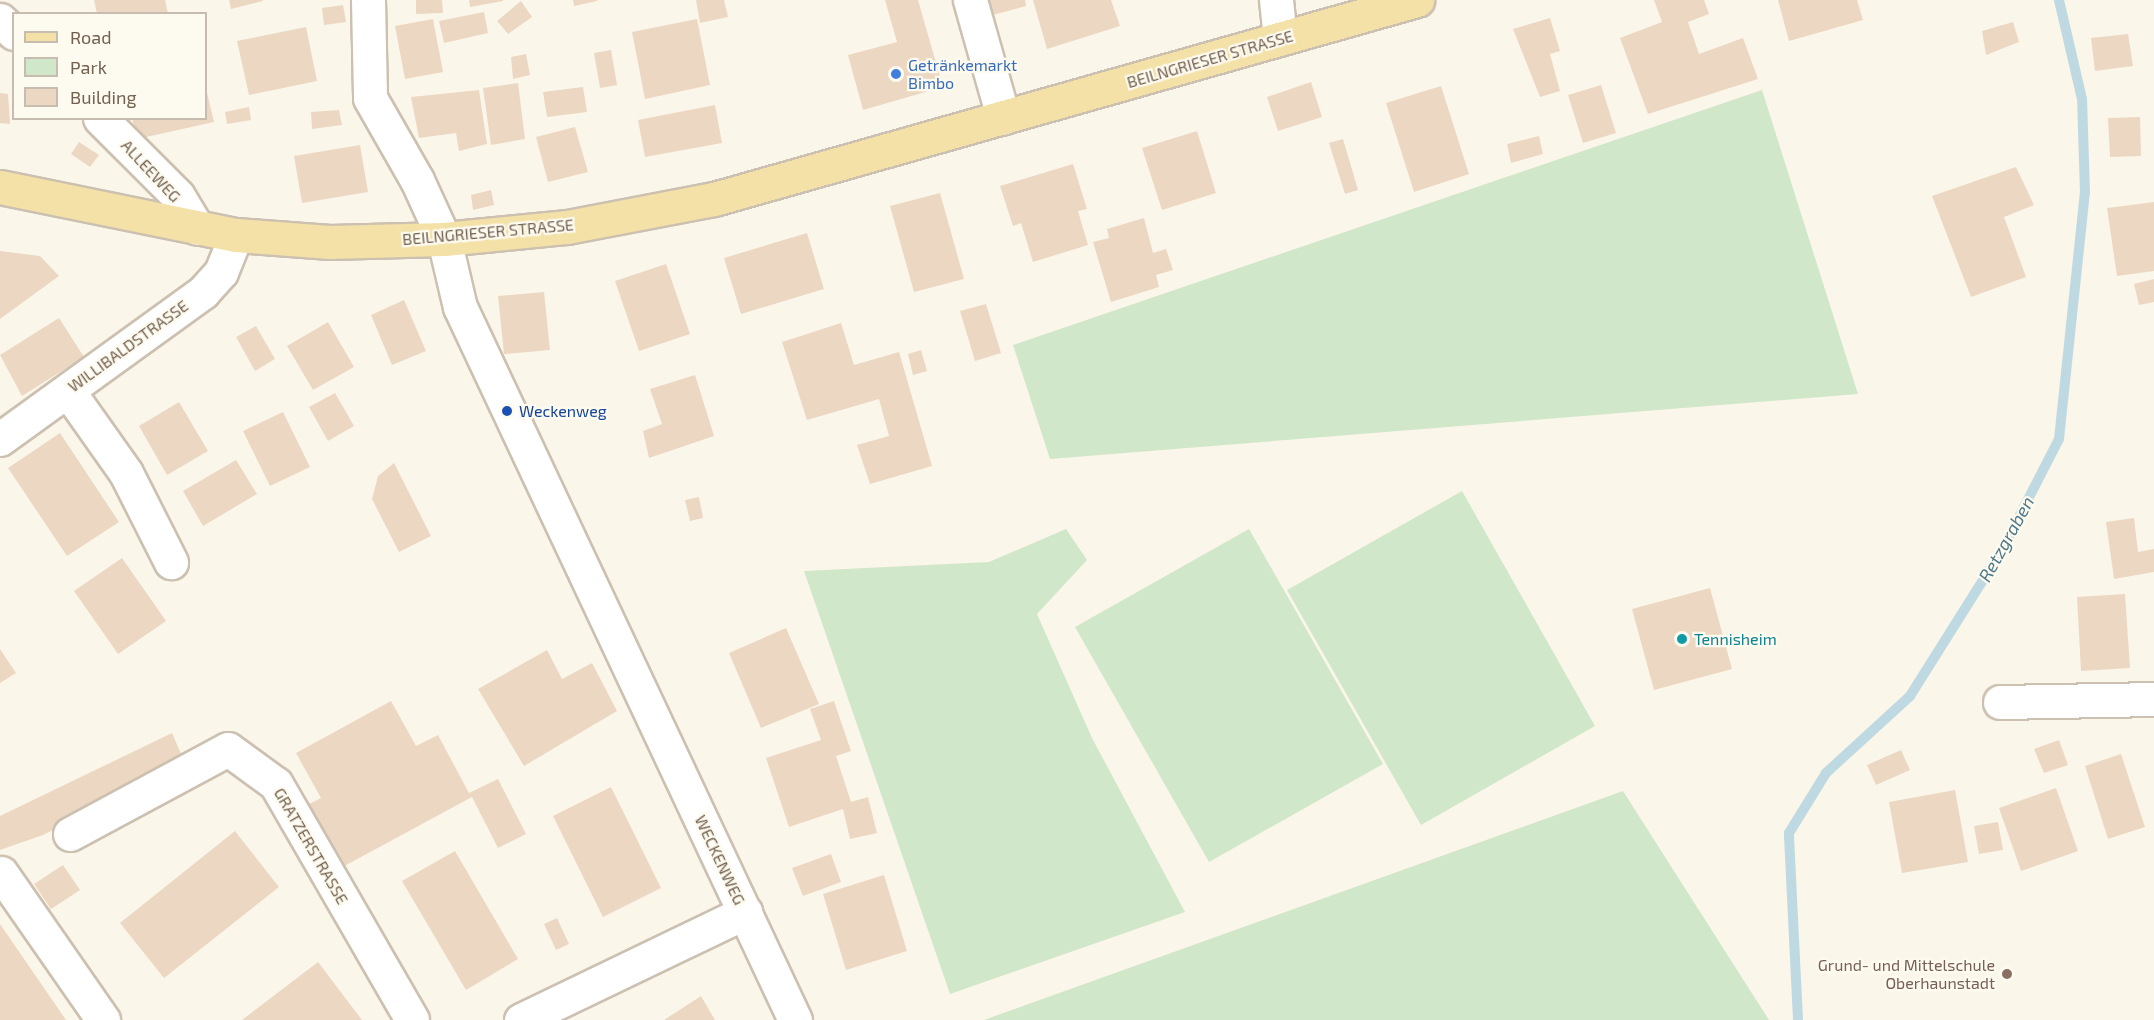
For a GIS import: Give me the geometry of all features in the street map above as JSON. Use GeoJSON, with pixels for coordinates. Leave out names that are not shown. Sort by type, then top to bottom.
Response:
{"type":"FeatureCollection","features":[{"type":"Feature","properties":{"kind":"main road","name":"BEILNGRIESER STRASSE"},"geometry":{"type":"LineString","coordinates":[[0,187],[236,235],[330,242],[444,239],[567,227],[714,198],[1417,0]]}},
{"type":"Feature","properties":{"kind":"street","name":"WECKENWEG"},"geometry":{"type":"LineString","coordinates":[[368,0],[370,98],[444,239],[460,307],[795,1020]]}},
{"type":"Feature","properties":{"kind":"street"},"geometry":{"type":"LineString","coordinates":[[970,0],[1003,117]]}},
{"type":"Feature","properties":{"kind":"street"},"geometry":{"type":"LineString","coordinates":[[1276,0],[1280,38]]}},
{"type":"Feature","properties":{"kind":"street"},"geometry":{"type":"LineString","coordinates":[[0,20],[12,31]]}},
{"type":"Feature","properties":{"kind":"street","name":"ALLEEWEG"},"geometry":{"type":"LineString","coordinates":[[102,120],[177,196],[197,228]]}},
{"type":"Feature","properties":{"kind":"street","name":"WILLIBALDSTRASSE"},"geometry":{"type":"LineString","coordinates":[[0,439],[203,292],[221,272],[236,235]]}},
{"type":"Feature","properties":{"kind":"street"},"geometry":{"type":"LineString","coordinates":[[68,391],[126,473],[171,562]]}},
{"type":"Feature","properties":{"kind":"street"},"geometry":{"type":"LineString","coordinates":[[2000,702],[2154,699]]}},
{"type":"Feature","properties":{"kind":"street","name":"GRATZERSTRASSE"},"geometry":{"type":"LineString","coordinates":[[70,834],[228,749],[276,784],[412,1020]]}},
{"type":"Feature","properties":{"kind":"street"},"geometry":{"type":"LineString","coordinates":[[1,873],[103,1020]]}},
{"type":"Feature","properties":{"kind":"street"},"geometry":{"type":"LineString","coordinates":[[521,1020],[745,912]]}},
{"type":"Feature","properties":{"kind":"green space"},"geometry":{"type":"Polygon","coordinates":[[[1762,90],[1858,394],[1050,459],[1013,345],[1762,90]]]}},
{"type":"Feature","properties":{"kind":"green space"},"geometry":{"type":"Polygon","coordinates":[[[1462,491],[1595,726],[1421,825],[1287,590],[1462,491]]]}},
{"type":"Feature","properties":{"kind":"green space"},"geometry":{"type":"Polygon","coordinates":[[[1066,529],[1087,560],[1037,614],[1092,738],[1185,912],[950,994],[804,571],[989,562],[1066,529]]]}},
{"type":"Feature","properties":{"kind":"green space"},"geometry":{"type":"Polygon","coordinates":[[[1249,529],[1383,764],[1209,862],[1075,627],[1249,529]]]}},
{"type":"Feature","properties":{"kind":"green space"},"geometry":{"type":"Polygon","coordinates":[[[1623,791],[1769,1020],[984,1020],[1623,791]]]}},
{"type":"Feature","properties":{"kind":"building"},"geometry":{"type":"Polygon","coordinates":[[[94,0],[165,0],[168,12],[97,12],[94,0]]]}},
{"type":"Feature","properties":{"kind":"building"},"geometry":{"type":"Polygon","coordinates":[[[229,0],[263,0],[263,1],[231,9],[229,0]]]}},
{"type":"Feature","properties":{"kind":"building"},"geometry":{"type":"Polygon","coordinates":[[[416,0],[442,0],[443,13],[416,14],[416,0]]]}},
{"type":"Feature","properties":{"kind":"building"},"geometry":{"type":"Polygon","coordinates":[[[469,0],[503,0],[503,1],[470,7],[469,0]]]}},
{"type":"Feature","properties":{"kind":"building"},"geometry":{"type":"Polygon","coordinates":[[[573,0],[597,0],[597,1],[574,6],[573,0]]]}},
{"type":"Feature","properties":{"kind":"building"},"geometry":{"type":"Polygon","coordinates":[[[696,0],[724,0],[728,17],[700,23],[696,0]]]}},
{"type":"Feature","properties":{"kind":"building"},"geometry":{"type":"Polygon","coordinates":[[[885,0],[918,0],[943,87],[863,110],[848,55],[897,42],[885,0]]]}},
{"type":"Feature","properties":{"kind":"building"},"geometry":{"type":"Polygon","coordinates":[[[989,0],[1025,0],[1026,6],[993,15],[989,0]]]}},
{"type":"Feature","properties":{"kind":"building"},"geometry":{"type":"Polygon","coordinates":[[[1033,0],[1111,0],[1120,26],[1047,49],[1033,0]]]}},
{"type":"Feature","properties":{"kind":"building"},"geometry":{"type":"Polygon","coordinates":[[[1654,0],[1704,0],[1709,14],[1688,22],[1699,54],[1743,38],[1758,79],[1648,114],[1620,38],[1662,22],[1654,0]]]}},
{"type":"Feature","properties":{"kind":"building"},"geometry":{"type":"Polygon","coordinates":[[[1778,0],[1857,0],[1863,20],[1789,41],[1778,0]]]}},
{"type":"Feature","properties":{"kind":"building"},"geometry":{"type":"Polygon","coordinates":[[[521,1],[532,17],[508,34],[497,21],[521,1]]]}},
{"type":"Feature","properties":{"kind":"building"},"geometry":{"type":"Polygon","coordinates":[[[343,5],[346,22],[324,25],[322,8],[343,5]]]}},
{"type":"Feature","properties":{"kind":"building"},"geometry":{"type":"Polygon","coordinates":[[[484,12],[488,33],[444,43],[439,21],[484,12]]]}},
{"type":"Feature","properties":{"kind":"building"},"geometry":{"type":"Polygon","coordinates":[[[1550,18],[1560,51],[1550,54],[1560,91],[1540,97],[1513,29],[1550,18]]]}},
{"type":"Feature","properties":{"kind":"building"},"geometry":{"type":"Polygon","coordinates":[[[433,19],[443,72],[405,79],[395,26],[433,19]]]}},
{"type":"Feature","properties":{"kind":"building"},"geometry":{"type":"Polygon","coordinates":[[[697,19],[710,85],[645,99],[632,32],[697,19]]]}},
{"type":"Feature","properties":{"kind":"building"},"geometry":{"type":"Polygon","coordinates":[[[2013,22],[2019,42],[1986,55],[1982,31],[2013,22]]]}},
{"type":"Feature","properties":{"kind":"building"},"geometry":{"type":"Polygon","coordinates":[[[306,27],[317,81],[249,95],[237,41],[306,27]]]}},
{"type":"Feature","properties":{"kind":"building"},"geometry":{"type":"Polygon","coordinates":[[[2128,34],[2133,66],[2095,71],[2091,38],[2128,34]]]}},
{"type":"Feature","properties":{"kind":"building"},"geometry":{"type":"Polygon","coordinates":[[[611,50],[617,85],[600,88],[594,53],[611,50]]]}},
{"type":"Feature","properties":{"kind":"building"},"geometry":{"type":"Polygon","coordinates":[[[526,54],[530,75],[513,79],[511,57],[526,54]]]}},
{"type":"Feature","properties":{"kind":"building"},"geometry":{"type":"Polygon","coordinates":[[[1311,82],[1322,117],[1278,131],[1267,97],[1311,82]]]}},
{"type":"Feature","properties":{"kind":"building"},"geometry":{"type":"Polygon","coordinates":[[[518,83],[525,139],[491,145],[483,88],[518,83]]]}},
{"type":"Feature","properties":{"kind":"building"},"geometry":{"type":"Polygon","coordinates":[[[1601,85],[1616,133],[1583,143],[1568,95],[1601,85]]]}},
{"type":"Feature","properties":{"kind":"building"},"geometry":{"type":"Polygon","coordinates":[[[1441,86],[1469,174],[1414,192],[1386,103],[1441,86]]]}},
{"type":"Feature","properties":{"kind":"building"},"geometry":{"type":"Polygon","coordinates":[[[583,87],[587,112],[547,117],[543,92],[583,87]]]}},
{"type":"Feature","properties":{"kind":"building"},"geometry":{"type":"Polygon","coordinates":[[[479,90],[487,144],[459,151],[456,133],[419,138],[411,97],[479,90]]]}},
{"type":"Feature","properties":{"kind":"building"},"geometry":{"type":"Polygon","coordinates":[[[207,92],[214,122],[137,139],[132,120],[207,120],[207,92]]]}},
{"type":"Feature","properties":{"kind":"building"},"geometry":{"type":"Polygon","coordinates":[[[0,93],[8,94],[10,124],[0,123],[0,93]]]}},
{"type":"Feature","properties":{"kind":"building"},"geometry":{"type":"Polygon","coordinates":[[[715,105],[722,143],[645,157],[638,120],[715,105]]]}},
{"type":"Feature","properties":{"kind":"building"},"geometry":{"type":"Polygon","coordinates":[[[249,107],[251,120],[227,124],[225,112],[249,107]]]}},
{"type":"Feature","properties":{"kind":"building"},"geometry":{"type":"Polygon","coordinates":[[[339,110],[342,125],[312,129],[311,112],[339,110]]]}},
{"type":"Feature","properties":{"kind":"building"},"geometry":{"type":"Polygon","coordinates":[[[2140,117],[2141,156],[2110,157],[2108,118],[2140,117]]]}},
{"type":"Feature","properties":{"kind":"building"},"geometry":{"type":"Polygon","coordinates":[[[575,127],[588,172],[548,182],[536,137],[575,127]]]}},
{"type":"Feature","properties":{"kind":"building"},"geometry":{"type":"Polygon","coordinates":[[[1197,131],[1216,193],[1162,210],[1142,148],[1197,131]]]}},
{"type":"Feature","properties":{"kind":"building"},"geometry":{"type":"Polygon","coordinates":[[[1539,136],[1543,154],[1511,163],[1507,144],[1539,136]]]}},
{"type":"Feature","properties":{"kind":"building"},"geometry":{"type":"Polygon","coordinates":[[[1343,139],[1358,190],[1345,194],[1329,143],[1343,139]]]}},
{"type":"Feature","properties":{"kind":"building"},"geometry":{"type":"Polygon","coordinates":[[[79,142],[99,155],[90,167],[71,154],[79,142]]]}},
{"type":"Feature","properties":{"kind":"building"},"geometry":{"type":"Polygon","coordinates":[[[360,145],[368,192],[302,203],[294,156],[360,145]]]}},
{"type":"Feature","properties":{"kind":"building"},"geometry":{"type":"Polygon","coordinates":[[[1073,164],[1087,209],[1078,211],[1088,245],[1033,262],[1021,223],[1013,226],[1000,186],[1073,164]]]}},
{"type":"Feature","properties":{"kind":"building"},"geometry":{"type":"Polygon","coordinates":[[[2016,167],[2034,205],[2004,217],[2026,277],[1971,297],[1932,196],[2016,167]]]}},
{"type":"Feature","properties":{"kind":"building"},"geometry":{"type":"Polygon","coordinates":[[[491,190],[494,205],[473,210],[471,195],[491,190]]]}},
{"type":"Feature","properties":{"kind":"building"},"geometry":{"type":"Polygon","coordinates":[[[940,193],[964,279],[914,292],[890,206],[940,193]]]}},
{"type":"Feature","properties":{"kind":"building"},"geometry":{"type":"Polygon","coordinates":[[[2154,202],[2154,271],[2117,276],[2107,208],[2154,202]]]}},
{"type":"Feature","properties":{"kind":"building"},"geometry":{"type":"Polygon","coordinates":[[[1144,218],[1153,253],[1166,249],[1173,270],[1156,275],[1159,287],[1111,302],[1093,242],[1109,238],[1107,229],[1144,218]]]}},
{"type":"Feature","properties":{"kind":"building"},"geometry":{"type":"Polygon","coordinates":[[[807,233],[824,289],[741,314],[724,258],[807,233]]]}},
{"type":"Feature","properties":{"kind":"building"},"geometry":{"type":"Polygon","coordinates":[[[0,251],[40,256],[59,276],[0,319],[0,251]]]}},
{"type":"Feature","properties":{"kind":"building"},"geometry":{"type":"Polygon","coordinates":[[[666,264],[690,334],[639,351],[615,281],[666,264]]]}},
{"type":"Feature","properties":{"kind":"building"},"geometry":{"type":"Polygon","coordinates":[[[2154,279],[2154,302],[2139,305],[2134,284],[2154,279]]]}},
{"type":"Feature","properties":{"kind":"building"},"geometry":{"type":"Polygon","coordinates":[[[544,292],[550,350],[504,354],[498,296],[544,292]]]}},
{"type":"Feature","properties":{"kind":"building"},"geometry":{"type":"Polygon","coordinates":[[[404,300],[426,351],[392,365],[371,315],[404,300]]]}},
{"type":"Feature","properties":{"kind":"building"},"geometry":{"type":"Polygon","coordinates":[[[986,304],[1001,353],[975,361],[960,311],[986,304]]]}},
{"type":"Feature","properties":{"kind":"building"},"geometry":{"type":"Polygon","coordinates":[[[59,318],[84,357],[22,396],[0,355],[59,318]]]}},
{"type":"Feature","properties":{"kind":"building"},"geometry":{"type":"Polygon","coordinates":[[[328,322],[354,367],[313,390],[287,346],[328,322]]]}},
{"type":"Feature","properties":{"kind":"building"},"geometry":{"type":"Polygon","coordinates":[[[841,323],[854,365],[899,352],[932,466],[870,484],[857,445],[889,436],[879,399],[807,420],[782,342],[841,323]]]}},
{"type":"Feature","properties":{"kind":"building"},"geometry":{"type":"Polygon","coordinates":[[[256,326],[275,359],[255,371],[236,337],[256,326]]]}},
{"type":"Feature","properties":{"kind":"building"},"geometry":{"type":"Polygon","coordinates":[[[921,350],[927,371],[913,375],[908,354],[921,350]]]}},
{"type":"Feature","properties":{"kind":"building"},"geometry":{"type":"Polygon","coordinates":[[[695,375],[714,436],[649,458],[643,431],[662,424],[650,389],[695,375]]]}},
{"type":"Feature","properties":{"kind":"building"},"geometry":{"type":"Polygon","coordinates":[[[335,393],[354,426],[328,441],[309,407],[335,393]]]}},
{"type":"Feature","properties":{"kind":"building"},"geometry":{"type":"Polygon","coordinates":[[[179,402],[208,451],[167,475],[139,426],[179,402]]]}},
{"type":"Feature","properties":{"kind":"building"},"geometry":{"type":"Polygon","coordinates":[[[283,412],[310,467],[270,486],[243,431],[283,412]]]}},
{"type":"Feature","properties":{"kind":"building"},"geometry":{"type":"Polygon","coordinates":[[[60,433],[119,522],[67,556],[8,468],[60,433]]]}},
{"type":"Feature","properties":{"kind":"building"},"geometry":{"type":"Polygon","coordinates":[[[236,460],[257,494],[203,526],[183,491],[236,460]]]}},
{"type":"Feature","properties":{"kind":"building"},"geometry":{"type":"Polygon","coordinates":[[[394,463],[431,536],[399,552],[372,499],[378,476],[394,463]]]}},
{"type":"Feature","properties":{"kind":"building"},"geometry":{"type":"Polygon","coordinates":[[[699,497],[703,518],[690,521],[685,500],[699,497]]]}},
{"type":"Feature","properties":{"kind":"building"},"geometry":{"type":"Polygon","coordinates":[[[2134,518],[2138,552],[2154,549],[2154,572],[2114,579],[2106,522],[2134,518]]]}},
{"type":"Feature","properties":{"kind":"building"},"geometry":{"type":"Polygon","coordinates":[[[122,558],[166,621],[118,654],[74,591],[122,558]]]}},
{"type":"Feature","properties":{"kind":"building","name":"Tennisheim"},"geometry":{"type":"Polygon","coordinates":[[[1710,588],[1732,669],[1654,690],[1632,609],[1710,588]]]}},
{"type":"Feature","properties":{"kind":"building"},"geometry":{"type":"Polygon","coordinates":[[[2125,594],[2130,668],[2081,671],[2077,597],[2125,594]]]}},
{"type":"Feature","properties":{"kind":"building"},"geometry":{"type":"Polygon","coordinates":[[[786,628],[819,704],[761,728],[729,653],[786,628]]]}},
{"type":"Feature","properties":{"kind":"building"},"geometry":{"type":"Polygon","coordinates":[[[0,649],[16,673],[0,683],[0,649]]]}},
{"type":"Feature","properties":{"kind":"building"},"geometry":{"type":"Polygon","coordinates":[[[547,650],[562,679],[592,663],[617,711],[524,766],[478,689],[547,650]]]}},
{"type":"Feature","properties":{"kind":"building"},"geometry":{"type":"Polygon","coordinates":[[[391,701],[416,746],[438,735],[469,793],[498,779],[526,834],[498,848],[472,797],[337,870],[303,807],[321,798],[296,753],[391,701]]]}},
{"type":"Feature","properties":{"kind":"building"},"geometry":{"type":"Polygon","coordinates":[[[834,701],[851,751],[836,756],[851,802],[868,797],[877,833],[850,839],[843,809],[789,827],[766,758],[821,740],[810,709],[834,701]]]}},
{"type":"Feature","properties":{"kind":"building"},"geometry":{"type":"Polygon","coordinates":[[[172,733],[185,763],[43,835],[0,850],[0,816],[172,733]]]}},
{"type":"Feature","properties":{"kind":"building"},"geometry":{"type":"Polygon","coordinates":[[[2059,740],[2068,765],[2044,773],[2034,749],[2059,740]]]}},
{"type":"Feature","properties":{"kind":"building"},"geometry":{"type":"Polygon","coordinates":[[[1901,750],[1910,770],[1876,785],[1867,765],[1901,750]]]}},
{"type":"Feature","properties":{"kind":"building"},"geometry":{"type":"Polygon","coordinates":[[[2121,754],[2145,827],[2108,839],[2085,766],[2121,754]]]}},
{"type":"Feature","properties":{"kind":"building"},"geometry":{"type":"Polygon","coordinates":[[[611,787],[661,888],[603,917],[553,816],[611,787]]]}},
{"type":"Feature","properties":{"kind":"building"},"geometry":{"type":"Polygon","coordinates":[[[2056,788],[2078,851],[2021,871],[1999,808],[2056,788]]]}},
{"type":"Feature","properties":{"kind":"building"},"geometry":{"type":"Polygon","coordinates":[[[1955,790],[1968,862],[1902,873],[1889,802],[1955,790]]]}},
{"type":"Feature","properties":{"kind":"building"},"geometry":{"type":"Polygon","coordinates":[[[1998,822],[2003,850],[1979,854],[1974,826],[1998,822]]]}},
{"type":"Feature","properties":{"kind":"building"},"geometry":{"type":"Polygon","coordinates":[[[235,831],[279,887],[164,978],[120,923],[235,831]]]}},
{"type":"Feature","properties":{"kind":"building"},"geometry":{"type":"Polygon","coordinates":[[[455,851],[518,959],[466,990],[402,881],[455,851]]]}},
{"type":"Feature","properties":{"kind":"building"},"geometry":{"type":"Polygon","coordinates":[[[831,854],[841,882],[803,896],[792,868],[831,854]]]}},
{"type":"Feature","properties":{"kind":"building"},"geometry":{"type":"Polygon","coordinates":[[[63,865],[80,890],[51,909],[34,884],[63,865]]]}},
{"type":"Feature","properties":{"kind":"building"},"geometry":{"type":"Polygon","coordinates":[[[884,875],[907,951],[846,970],[823,894],[884,875]]]}},
{"type":"Feature","properties":{"kind":"building"},"geometry":{"type":"Polygon","coordinates":[[[557,918],[569,944],[556,950],[544,924],[557,918]]]}},
{"type":"Feature","properties":{"kind":"building"},"geometry":{"type":"Polygon","coordinates":[[[0,924],[66,1020],[0,1020],[0,924]]]}},
{"type":"Feature","properties":{"kind":"building"},"geometry":{"type":"Polygon","coordinates":[[[318,962],[362,1020],[242,1020],[318,962]]]}},
{"type":"Feature","properties":{"kind":"building"},"geometry":{"type":"Polygon","coordinates":[[[701,996],[715,1020],[664,1020],[701,996]]]}},
{"type":"Feature","properties":{"kind":"waterway","name":"Retzgraben"},"geometry":{"type":"LineString","coordinates":[[1798,1020],[1789,833],[1826,773],[1910,696],[2002,550],[2059,439],[2085,193],[2082,99],[2059,0]]}},
{"type":"Feature","properties":{"kind":"place","name":"Getränkemarkt Bimbo"},"geometry":{"type":"Point","coordinates":[896,74]}},
{"type":"Feature","properties":{"kind":"place","name":"Weckenweg"},"geometry":{"type":"Point","coordinates":[507,411]}},
{"type":"Feature","properties":{"kind":"place","name":"Tennisheim"},"geometry":{"type":"Point","coordinates":[1682,639]}},
{"type":"Feature","properties":{"kind":"place","name":"Grund- und Mittelschule Oberhaunstadt"},"geometry":{"type":"Point","coordinates":[2007,974]}}]}
